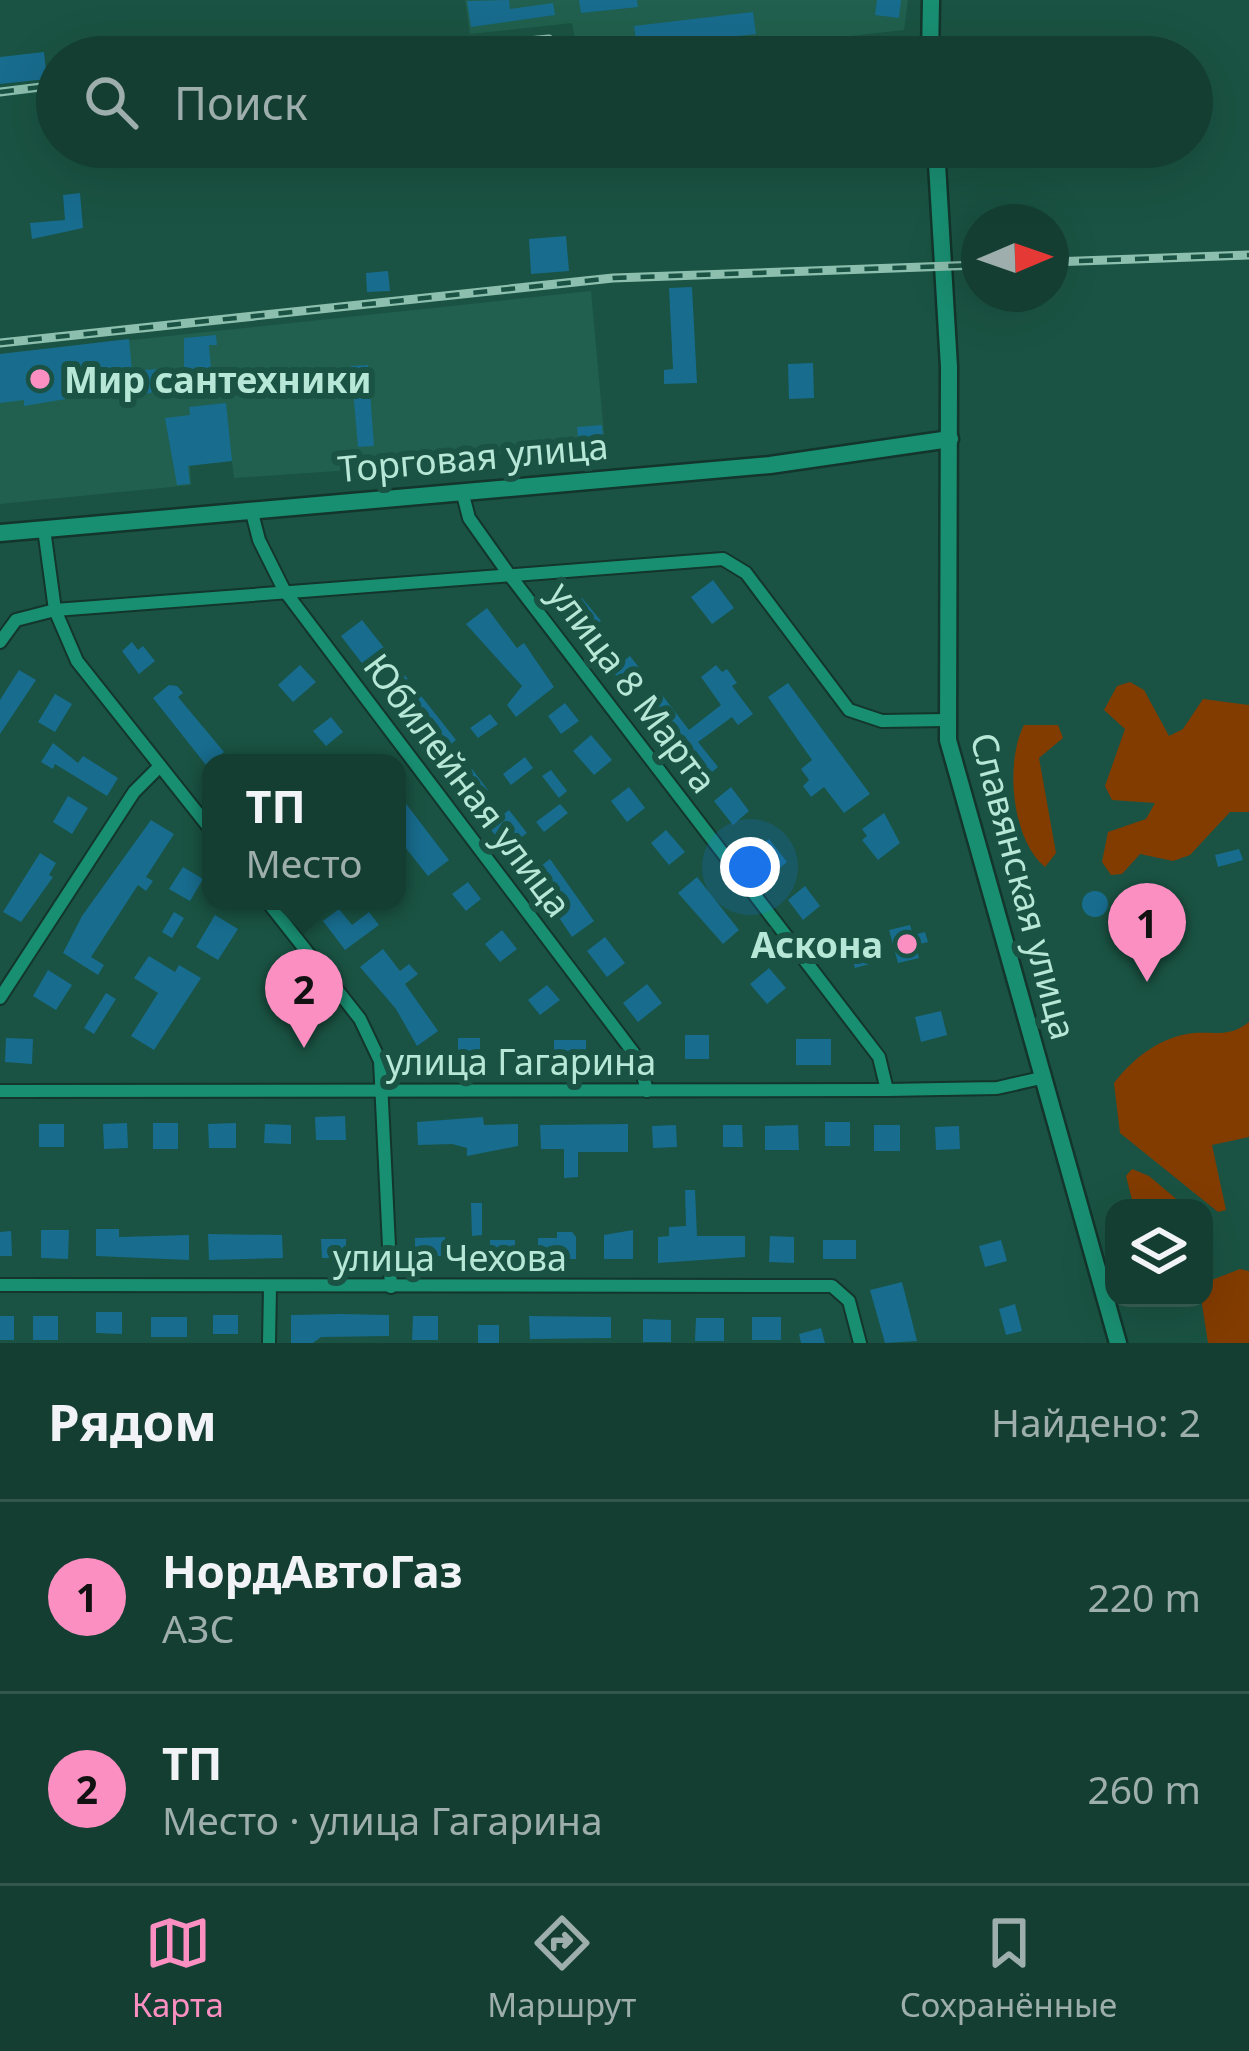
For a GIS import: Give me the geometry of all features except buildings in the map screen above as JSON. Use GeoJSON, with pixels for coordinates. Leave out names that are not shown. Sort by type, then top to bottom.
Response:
{"type":"FeatureCollection","features":[{"type":"Feature","properties":{"kind":"street"},"geometry":{"type":"LineString","coordinates":[[930,36],[931,0]]}},
{"type":"Feature","properties":{"kind":"street","name":"Славянская улица"},"geometry":{"type":"LineString","coordinates":[[937,168],[950,439],[946,720],[956,784],[1118,1343]]}},
{"type":"Feature","properties":{"kind":"street","name":"Торговая улица"},"geometry":{"type":"LineString","coordinates":[[0,533],[770,465],[950,439]]}},
{"type":"Feature","properties":{"kind":"street","name":"улица 8 Марта"},"geometry":{"type":"LineString","coordinates":[[462,491],[470,518],[508,572],[879,1058],[887,1090]]}},
{"type":"Feature","properties":{"kind":"street","name":"Юбилейная улица"},"geometry":{"type":"LineString","coordinates":[[251,509],[259,539],[284,590],[639,1060],[646,1090]]}},
{"type":"Feature","properties":{"kind":"street"},"geometry":{"type":"LineString","coordinates":[[44,529],[55,610],[90,680],[202,819]]}},
{"type":"Feature","properties":{"kind":"street"},"geometry":{"type":"LineString","coordinates":[[0,642],[16,620],[55,610],[508,572],[723,560],[746,573],[849,710],[882,721],[946,720]]}},
{"type":"Feature","properties":{"kind":"street"},"geometry":{"type":"LineString","coordinates":[[0,998],[134,792],[160,766]]}},
{"type":"Feature","properties":{"kind":"street"},"geometry":{"type":"LineString","coordinates":[[274,910],[367,1030],[385,1091],[391,1287]]}},
{"type":"Feature","properties":{"kind":"street","name":"улица Гагарина"},"geometry":{"type":"LineString","coordinates":[[0,1091],[887,1090],[997,1088],[1042,1078]]}},
{"type":"Feature","properties":{"kind":"street","name":"улица Чехова"},"geometry":{"type":"LineString","coordinates":[[0,1285],[832,1286],[849,1301],[860,1343]]}},
{"type":"Feature","properties":{"kind":"street"},"geometry":{"type":"LineString","coordinates":[[269,1343],[270,1287]]}},
{"type":"Feature","properties":{"kind":"shaded area"},"geometry":{"type":"Polygon","coordinates":[[[465,0],[908,0],[904,30],[852,36],[574,36],[572,23],[470,34],[465,0]]]}},
{"type":"Feature","properties":{"kind":"shaded area"},"geometry":{"type":"Polygon","coordinates":[[[591,291],[605,445],[438,459],[438,464],[234,478],[232,461],[190,465],[191,485],[0,504],[0,354],[591,291]]]}},
{"type":"Feature","properties":{"kind":"shaded area"},"geometry":{"type":"Polygon","coordinates":[[[1130,682],[1144,690],[1169,736],[1183,729],[1203,699],[1249,705],[1249,812],[1230,812],[1190,855],[1173,861],[1140,854],[1122,874],[1111,875],[1102,862],[1108,832],[1146,819],[1155,803],[1112,800],[1105,786],[1125,729],[1104,710],[1117,686],[1130,682]]]}},
{"type":"Feature","properties":{"kind":"shaded area"},"geometry":{"type":"Polygon","coordinates":[[[1024,725],[1058,725],[1063,738],[1039,758],[1056,853],[1045,867],[1018,820],[1014,759],[1024,725]]]}},
{"type":"Feature","properties":{"kind":"shaded area"},"geometry":{"type":"Polygon","coordinates":[[[1249,1022],[1249,1137],[1212,1145],[1226,1210],[1218,1212],[1213,1199],[1202,1199],[1120,1133],[1114,1083],[1160,1043],[1182,1035],[1249,1022]]]}},
{"type":"Feature","properties":{"kind":"shaded area"},"geometry":{"type":"Polygon","coordinates":[[[1132,1169],[1149,1176],[1176,1199],[1132,1199],[1126,1176],[1132,1169]]]}},
{"type":"Feature","properties":{"kind":"shaded area"},"geometry":{"type":"Polygon","coordinates":[[[1240,1269],[1249,1271],[1249,1343],[1208,1343],[1202,1307],[1213,1307],[1213,1280],[1240,1269]]]}},
{"type":"Feature","properties":{"kind":"railway"},"geometry":{"type":"LineString","coordinates":[[0,92],[36,88]]}},
{"type":"Feature","properties":{"kind":"railway"},"geometry":{"type":"LineString","coordinates":[[1069,261],[1249,255]]}},
{"type":"Feature","properties":{"kind":"railway"},"geometry":{"type":"LineString","coordinates":[[0,343],[613,278],[961,266]]}},
{"type":"Feature","properties":{"kind":"place","name":"Мир сантехники"},"geometry":{"type":"Point","coordinates":[40,379]}},
{"type":"Feature","properties":{"kind":"place","name":"Аскона"},"geometry":{"type":"Point","coordinates":[907,944]}},
{"type":"Feature","properties":{"kind":"place","name":"НордАвтоГаз"},"geometry":{"type":"Point","coordinates":[1147,982]}},
{"type":"Feature","properties":{"kind":"place","name":"ТП"},"geometry":{"type":"Point","coordinates":[304,1048]}}]}
